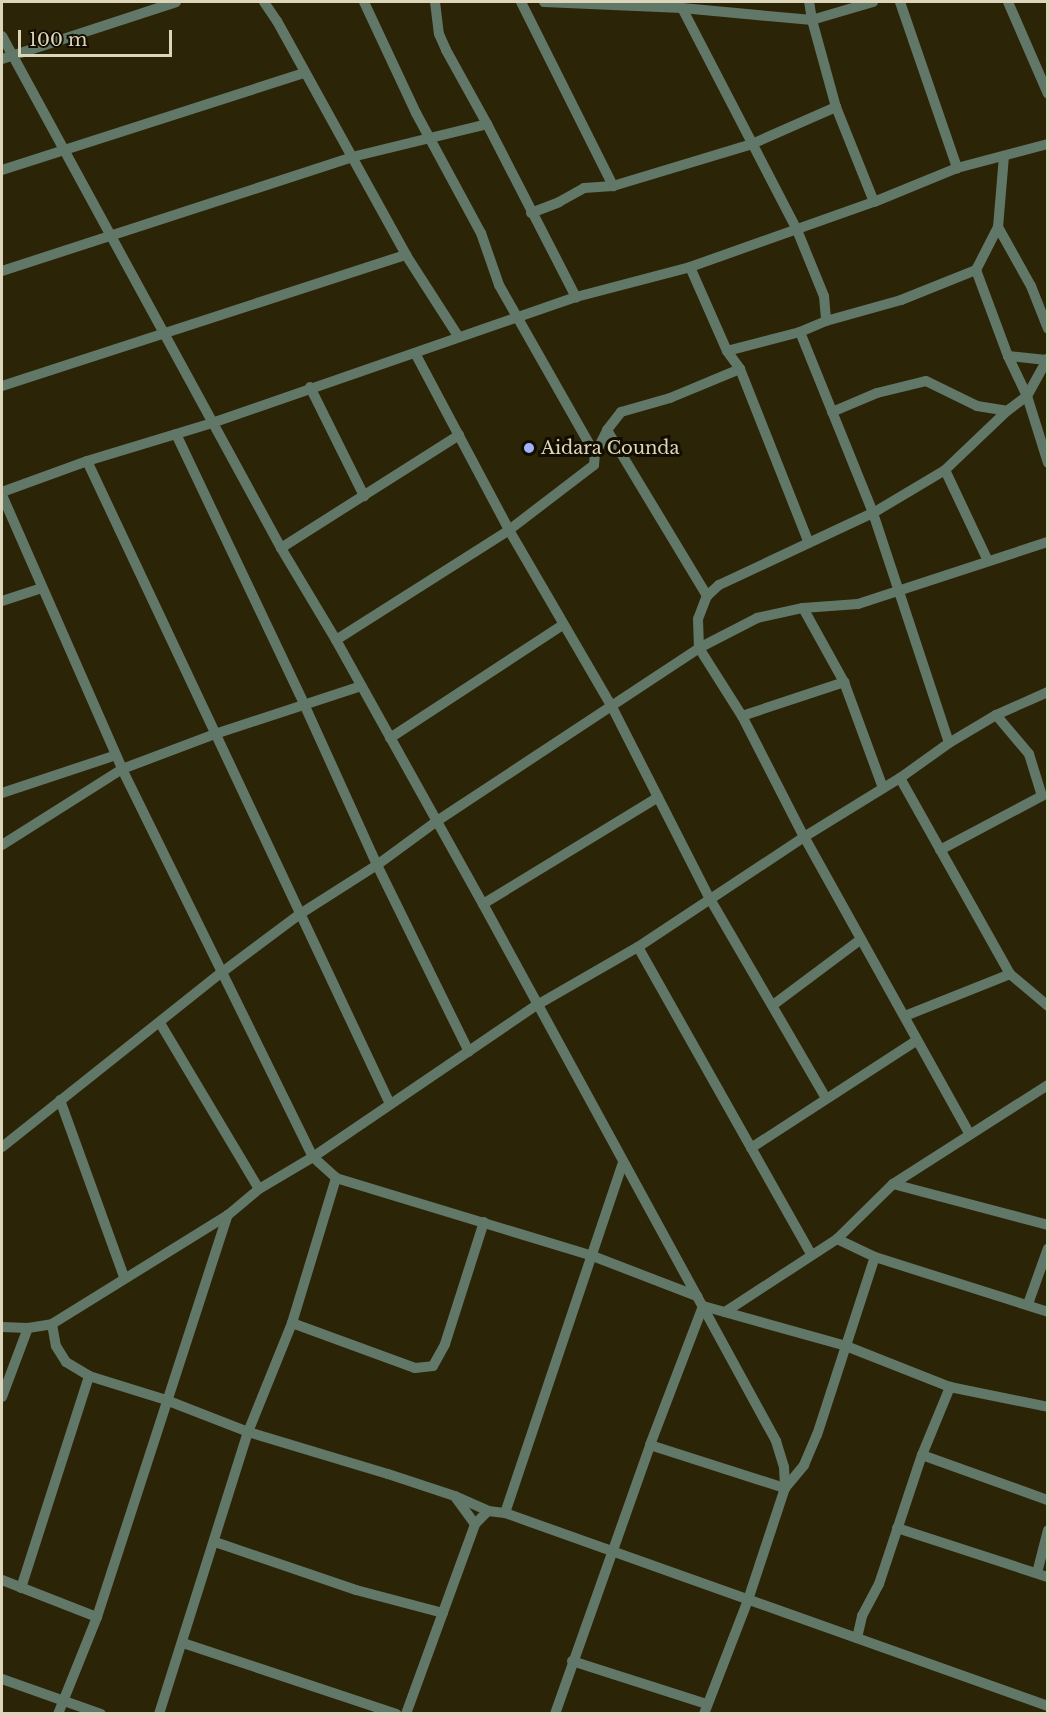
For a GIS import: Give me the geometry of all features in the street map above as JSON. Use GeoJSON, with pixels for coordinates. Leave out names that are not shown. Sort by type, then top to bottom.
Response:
{"type":"FeatureCollection","features":[{"type":"Feature","properties":{"kind":"street"},"geometry":{"type":"LineString","coordinates":[[2,59],[176,2]]}},
{"type":"Feature","properties":{"kind":"street"},"geometry":{"type":"LineString","coordinates":[[264,2],[406,255],[458,336]]}},
{"type":"Feature","properties":{"kind":"street"},"geometry":{"type":"LineString","coordinates":[[364,2],[396,74],[481,233],[499,285],[595,454]]}},
{"type":"Feature","properties":{"kind":"street"},"geometry":{"type":"LineString","coordinates":[[435,2],[439,34],[446,50],[488,124],[531,213],[576,297]]}},
{"type":"Feature","properties":{"kind":"street"},"geometry":{"type":"LineString","coordinates":[[521,2],[613,186]]}},
{"type":"Feature","properties":{"kind":"street"},"geometry":{"type":"LineString","coordinates":[[544,2],[682,8],[812,20],[873,2]]}},
{"type":"Feature","properties":{"kind":"street"},"geometry":{"type":"LineString","coordinates":[[808,2],[836,107],[874,202]]}},
{"type":"Feature","properties":{"kind":"street"},"geometry":{"type":"LineString","coordinates":[[900,2],[957,168]]}},
{"type":"Feature","properties":{"kind":"street"},"geometry":{"type":"LineString","coordinates":[[1008,2],[1047,94]]}},
{"type":"Feature","properties":{"kind":"street"},"geometry":{"type":"LineString","coordinates":[[682,8],[797,230],[824,296],[826,321]]}},
{"type":"Feature","properties":{"kind":"street"},"geometry":{"type":"LineString","coordinates":[[2,36],[212,423],[483,904],[776,1441],[784,1467],[785,1488],[748,1600],[705,1709],[572,1662]]}},
{"type":"Feature","properties":{"kind":"street"},"geometry":{"type":"LineString","coordinates":[[2,171],[305,73]]}},
{"type":"Feature","properties":{"kind":"street"},"geometry":{"type":"LineString","coordinates":[[531,213],[584,189],[613,186],[752,144],[836,107]]}},
{"type":"Feature","properties":{"kind":"street"},"geometry":{"type":"LineString","coordinates":[[2,271],[352,157],[488,124]]}},
{"type":"Feature","properties":{"kind":"street"},"geometry":{"type":"LineString","coordinates":[[697,1296],[590,1255],[336,1178],[313,1157],[116,755],[2,493],[87,461],[212,423],[458,336],[518,320],[576,297],[690,267],[874,202],[957,168],[1047,144]]}},
{"type":"Feature","properties":{"kind":"street"},"geometry":{"type":"LineString","coordinates":[[727,351],[800,332],[826,321],[901,300],[976,270],[998,227],[1004,156]]}},
{"type":"Feature","properties":{"kind":"street"},"geometry":{"type":"LineString","coordinates":[[998,227],[1031,286],[1047,329]]}},
{"type":"Feature","properties":{"kind":"street"},"geometry":{"type":"LineString","coordinates":[[2,386],[406,255]]}},
{"type":"Feature","properties":{"kind":"street"},"geometry":{"type":"LineString","coordinates":[[690,267],[727,351],[740,369],[808,543]]}},
{"type":"Feature","properties":{"kind":"street"},"geometry":{"type":"LineString","coordinates":[[976,270],[1008,356],[1027,396],[1047,463]]}},
{"type":"Feature","properties":{"kind":"street"},"geometry":{"type":"LineString","coordinates":[[800,332],[873,513],[949,743]]}},
{"type":"Feature","properties":{"kind":"street"},"geometry":{"type":"LineString","coordinates":[[415,353],[509,530],[610,705],[710,899],[826,1098]]}},
{"type":"Feature","properties":{"kind":"street"},"geometry":{"type":"LineString","coordinates":[[969,1133],[916,1041],[905,1016],[860,940],[742,716],[699,648],[698,619],[706,596],[719,585],[873,513],[945,470],[1007,411],[1027,396],[1046,359],[1008,356]]}},
{"type":"Feature","properties":{"kind":"street"},"geometry":{"type":"LineString","coordinates":[[336,640],[509,530],[594,465],[595,454],[607,430],[621,412],[670,398],[740,369]]}},
{"type":"Feature","properties":{"kind":"street"},"geometry":{"type":"LineString","coordinates":[[832,412],[877,393],[926,381],[977,406],[1007,411]]}},
{"type":"Feature","properties":{"kind":"street"},"geometry":{"type":"LineString","coordinates":[[310,387],[364,496]]}},
{"type":"Feature","properties":{"kind":"street"},"geometry":{"type":"LineString","coordinates":[[607,430],[706,596]]}},
{"type":"Feature","properties":{"kind":"street"},"geometry":{"type":"LineString","coordinates":[[176,434],[304,704],[377,865],[469,1052]]}},
{"type":"Feature","properties":{"kind":"street"},"geometry":{"type":"LineString","coordinates":[[281,548],[459,435]]}},
{"type":"Feature","properties":{"kind":"street"},"geometry":{"type":"LineString","coordinates":[[87,461],[390,1104]]}},
{"type":"Feature","properties":{"kind":"street"},"geometry":{"type":"LineString","coordinates":[[945,470],[988,561]]}},
{"type":"Feature","properties":{"kind":"street"},"geometry":{"type":"LineString","coordinates":[[2,1147],[221,973],[300,914],[377,865],[437,821],[610,705],[699,648],[757,618],[803,608],[858,604],[1047,542]]}},
{"type":"Feature","properties":{"kind":"street"},"geometry":{"type":"LineString","coordinates":[[2,601],[42,588]]}},
{"type":"Feature","properties":{"kind":"street"},"geometry":{"type":"LineString","coordinates":[[803,608],[844,682],[883,788]]}},
{"type":"Feature","properties":{"kind":"street"},"geometry":{"type":"LineString","coordinates":[[390,738],[563,625]]}},
{"type":"Feature","properties":{"kind":"street"},"geometry":{"type":"LineString","coordinates":[[742,716],[844,682]]}},
{"type":"Feature","properties":{"kind":"street"},"geometry":{"type":"LineString","coordinates":[[2,845],[123,769],[304,704],[362,686]]}},
{"type":"Feature","properties":{"kind":"street"},"geometry":{"type":"LineString","coordinates":[[2,1328],[28,1328],[52,1324],[124,1277],[228,1215],[259,1189],[313,1157],[537,1005],[638,947],[804,837],[900,778],[949,743],[996,716],[1047,692]]}},
{"type":"Feature","properties":{"kind":"street"},"geometry":{"type":"LineString","coordinates":[[940,850],[1042,796],[1029,754],[996,716]]}},
{"type":"Feature","properties":{"kind":"street"},"geometry":{"type":"LineString","coordinates":[[2,793],[116,755]]}},
{"type":"Feature","properties":{"kind":"street"},"geometry":{"type":"LineString","coordinates":[[900,778],[1010,974],[1047,1006]]}},
{"type":"Feature","properties":{"kind":"street"},"geometry":{"type":"LineString","coordinates":[[483,904],[658,797]]}},
{"type":"Feature","properties":{"kind":"street"},"geometry":{"type":"LineString","coordinates":[[773,1005],[860,940]]}},
{"type":"Feature","properties":{"kind":"street"},"geometry":{"type":"LineString","coordinates":[[638,947],[811,1254]]}},
{"type":"Feature","properties":{"kind":"street"},"geometry":{"type":"LineString","coordinates":[[905,1016],[1010,974]]}},
{"type":"Feature","properties":{"kind":"street"},"geometry":{"type":"LineString","coordinates":[[160,1023],[259,1189]]}},
{"type":"Feature","properties":{"kind":"street"},"geometry":{"type":"LineString","coordinates":[[751,1148],[916,1041]]}},
{"type":"Feature","properties":{"kind":"street"},"geometry":{"type":"LineString","coordinates":[[725,1312],[837,1239],[893,1184],[969,1133],[1047,1085]]}},
{"type":"Feature","properties":{"kind":"street"},"geometry":{"type":"LineString","coordinates":[[60,1100],[124,1277]]}},
{"type":"Feature","properties":{"kind":"street"},"geometry":{"type":"LineString","coordinates":[[505,1513],[590,1255],[623,1163]]}},
{"type":"Feature","properties":{"kind":"street"},"geometry":{"type":"LineString","coordinates":[[159,1713],[248,1432],[292,1323],[336,1178]]}},
{"type":"Feature","properties":{"kind":"street"},"geometry":{"type":"LineString","coordinates":[[893,1184],[1047,1225]]}},
{"type":"Feature","properties":{"kind":"street"},"geometry":{"type":"LineString","coordinates":[[58,1713],[97,1617],[228,1215]]}},
{"type":"Feature","properties":{"kind":"street"},"geometry":{"type":"LineString","coordinates":[[292,1323],[415,1368],[433,1366],[445,1344],[483,1222]]}},
{"type":"Feature","properties":{"kind":"street"},"geometry":{"type":"LineString","coordinates":[[837,1239],[875,1257],[1028,1304],[1047,1312]]}},
{"type":"Feature","properties":{"kind":"street"},"geometry":{"type":"LineString","coordinates":[[1028,1304],[1047,1248]]}},
{"type":"Feature","properties":{"kind":"street"},"geometry":{"type":"LineString","coordinates":[[785,1488],[804,1465],[817,1435],[875,1257]]}},
{"type":"Feature","properties":{"kind":"street"},"geometry":{"type":"LineString","coordinates":[[703,1306],[846,1346],[950,1387],[1047,1407]]}},
{"type":"Feature","properties":{"kind":"street"},"geometry":{"type":"LineString","coordinates":[[555,1713],[650,1445],[703,1306]]}},
{"type":"Feature","properties":{"kind":"street"},"geometry":{"type":"LineString","coordinates":[[52,1324],[56,1346],[66,1362],[89,1376],[166,1400],[248,1432],[455,1496],[488,1510],[505,1513],[613,1550],[1047,1706]]}},
{"type":"Feature","properties":{"kind":"street"},"geometry":{"type":"LineString","coordinates":[[2,1398],[28,1328]]}},
{"type":"Feature","properties":{"kind":"street"},"geometry":{"type":"LineString","coordinates":[[21,1588],[89,1376]]}},
{"type":"Feature","properties":{"kind":"street"},"geometry":{"type":"LineString","coordinates":[[857,1638],[862,1616],[879,1584],[922,1455],[950,1387]]}},
{"type":"Feature","properties":{"kind":"street"},"geometry":{"type":"LineString","coordinates":[[650,1445],[785,1488]]}},
{"type":"Feature","properties":{"kind":"street"},"geometry":{"type":"LineString","coordinates":[[922,1455],[1047,1500]]}},
{"type":"Feature","properties":{"kind":"street"},"geometry":{"type":"LineString","coordinates":[[455,1496],[475,1524]]}},
{"type":"Feature","properties":{"kind":"street"},"geometry":{"type":"LineString","coordinates":[[406,1713],[475,1524],[488,1510]]}},
{"type":"Feature","properties":{"kind":"street"},"geometry":{"type":"LineString","coordinates":[[897,1528],[1042,1575],[1047,1530]]}},
{"type":"Feature","properties":{"kind":"street"},"geometry":{"type":"LineString","coordinates":[[215,1542],[356,1590],[443,1613]]}},
{"type":"Feature","properties":{"kind":"street"},"geometry":{"type":"LineString","coordinates":[[2,1580],[97,1617]]}},
{"type":"Feature","properties":{"kind":"street"},"geometry":{"type":"LineString","coordinates":[[183,1643],[396,1713]]}},
{"type":"Feature","properties":{"kind":"street"},"geometry":{"type":"LineString","coordinates":[[2,1679],[101,1713]]}},
{"type":"Feature","properties":{"kind":"place","name":"Aidara Counda"},"geometry":{"type":"Point","coordinates":[529,448]}}]}
